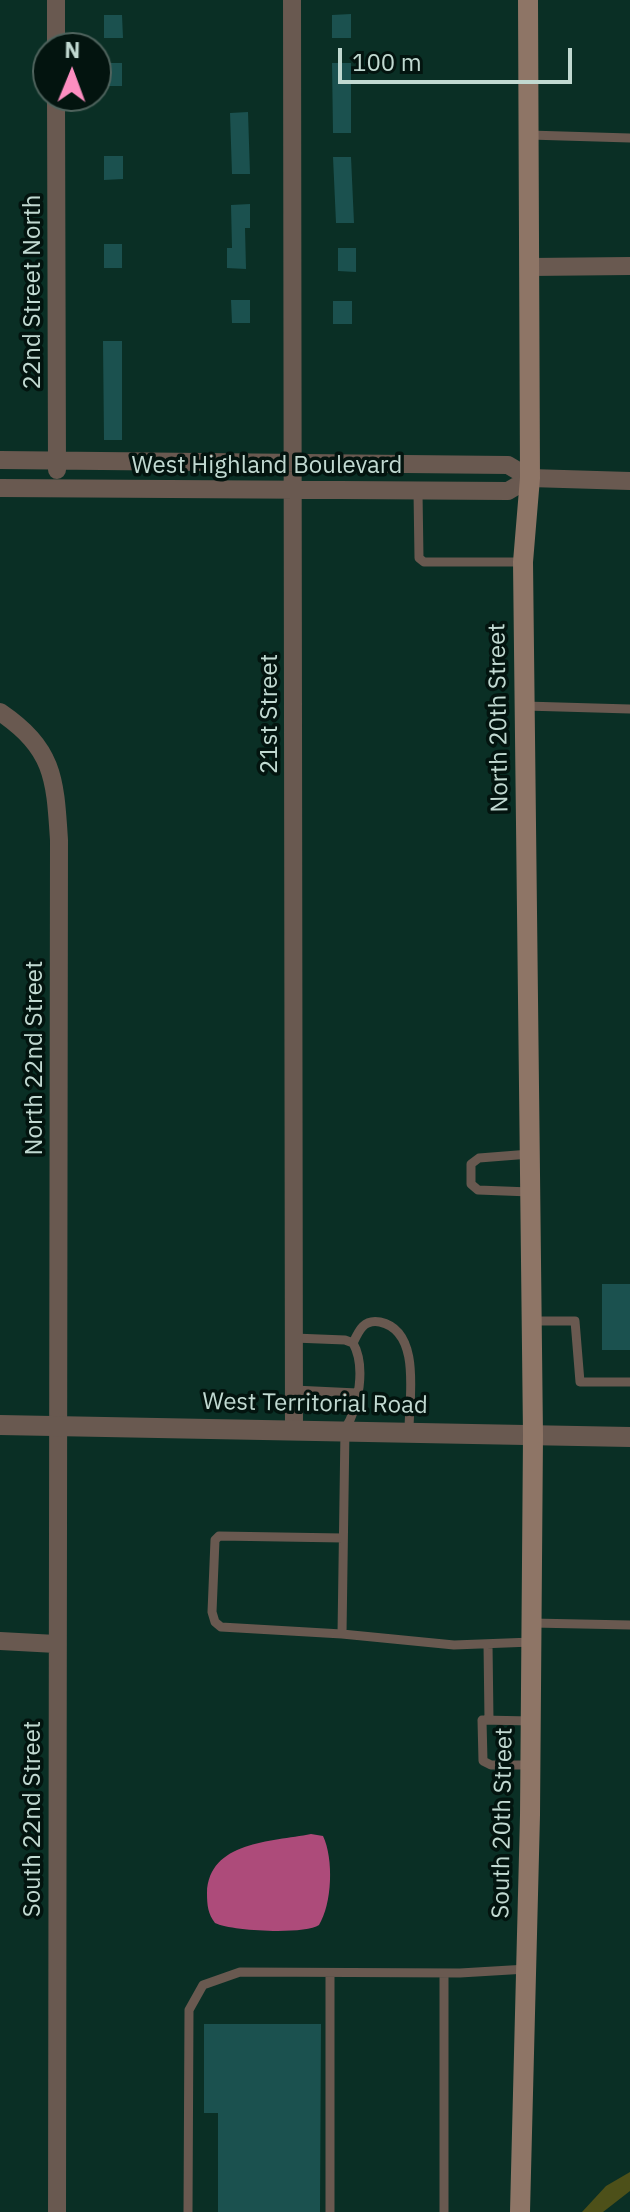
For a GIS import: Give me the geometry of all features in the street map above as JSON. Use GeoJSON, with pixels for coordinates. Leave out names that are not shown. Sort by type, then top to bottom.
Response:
{"type":"FeatureCollection","features":[{"type":"Feature","properties":{"kind":"main road","name":"North 20th Street"},"geometry":{"type":"LineString","coordinates":[[528,0],[530,478],[523,562],[533,1435]]}},
{"type":"Feature","properties":{"kind":"main road","name":"South 20th Street"},"geometry":{"type":"LineString","coordinates":[[520,2212],[527,1969],[533,1435]]}},
{"type":"Feature","properties":{"kind":"street"},"geometry":{"type":"LineString","coordinates":[[56,0],[56,32]]}},
{"type":"Feature","properties":{"kind":"street","name":"21st Street"},"geometry":{"type":"LineString","coordinates":[[292,0],[294,1429]]}},
{"type":"Feature","properties":{"kind":"street","name":"22nd Street North"},"geometry":{"type":"LineString","coordinates":[[56,112],[57,489]]}},
{"type":"Feature","properties":{"kind":"street"},"geometry":{"type":"LineString","coordinates":[[530,267],[630,266]]}},
{"type":"Feature","properties":{"kind":"street"},"geometry":{"type":"LineString","coordinates":[[0,460],[508,465],[530,478],[630,481]]}},
{"type":"Feature","properties":{"kind":"street","name":"West Highland Boulevard"},"geometry":{"type":"LineString","coordinates":[[0,488],[508,491],[530,478]]}},
{"type":"Feature","properties":{"kind":"street","name":"North 22nd Street"},"geometry":{"type":"LineString","coordinates":[[0,712],[33,736],[48,764],[56,799],[59,1426]]}},
{"type":"Feature","properties":{"kind":"street","name":"West Territorial Road"},"geometry":{"type":"LineString","coordinates":[[0,1425],[409,1430],[630,1437]]}},
{"type":"Feature","properties":{"kind":"street","name":"South 22nd Street"},"geometry":{"type":"LineString","coordinates":[[57,2212],[56,1644],[59,1426]]}},
{"type":"Feature","properties":{"kind":"street"},"geometry":{"type":"LineString","coordinates":[[0,1641],[56,1644]]}},
{"type":"Feature","properties":{"kind":"lane"},"geometry":{"type":"LineString","coordinates":[[529,135],[630,138]]}},
{"type":"Feature","properties":{"kind":"lane"},"geometry":{"type":"LineString","coordinates":[[418,492],[419,558],[424,562],[523,562]]}},
{"type":"Feature","properties":{"kind":"lane"},"geometry":{"type":"LineString","coordinates":[[525,706],[630,709]]}},
{"type":"Feature","properties":{"kind":"lane"},"geometry":{"type":"LineString","coordinates":[[530,1154],[475,1160],[471,1184],[478,1190],[530,1192]]}},
{"type":"Feature","properties":{"kind":"lane"},"geometry":{"type":"LineString","coordinates":[[532,1321],[575,1321],[580,1382],[630,1382]]}},
{"type":"Feature","properties":{"kind":"lane"},"geometry":{"type":"LineString","coordinates":[[353,1343],[361,1327],[371,1322],[384,1323],[403,1338],[408,1355],[409,1430]]}},
{"type":"Feature","properties":{"kind":"lane"},"geometry":{"type":"LineString","coordinates":[[294,1338],[326,1337],[353,1343],[359,1353],[357,1407],[345,1429],[342,1634]]}},
{"type":"Feature","properties":{"kind":"lane"},"geometry":{"type":"LineString","coordinates":[[294,1390],[357,1393]]}},
{"type":"Feature","properties":{"kind":"lane"},"geometry":{"type":"LineString","coordinates":[[343,1538],[219,1536],[215,1540],[212,1612],[215,1622],[221,1627],[342,1634],[394,1642],[488,1644],[532,1632],[630,1625]]}},
{"type":"Feature","properties":{"kind":"lane"},"geometry":{"type":"LineString","coordinates":[[488,1644],[489,1720]]}},
{"type":"Feature","properties":{"kind":"lane"},"geometry":{"type":"LineString","coordinates":[[530,1765],[491,1765],[483,1761],[482,1720],[531,1721]]}},
{"type":"Feature","properties":{"kind":"lane"},"geometry":{"type":"LineString","coordinates":[[188,2212],[189,2010],[203,1985],[240,1972],[444,1973],[527,1969]]}},
{"type":"Feature","properties":{"kind":"lane"},"geometry":{"type":"LineString","coordinates":[[330,1973],[330,2212]]}},
{"type":"Feature","properties":{"kind":"lane"},"geometry":{"type":"LineString","coordinates":[[444,1973],[444,2212]]}},
{"type":"Feature","properties":{"kind":"green space"},"geometry":{"type":"Polygon","coordinates":[[[630,2172],[630,2191],[603,2212],[582,2212],[606,2186],[630,2172]]]}},
{"type":"Feature","properties":{"kind":"shaded area"},"geometry":{"type":"Polygon","coordinates":[[[311,1834],[323,1836],[329,1857],[329,1894],[319,1925],[299,1930],[267,1931],[215,1923],[208,1909],[207,1893],[210,1876],[218,1863],[230,1854],[261,1842],[311,1834]]]}},
{"type":"Feature","properties":{"kind":"building"},"geometry":{"type":"Polygon","coordinates":[[[351,14],[351,38],[332,38],[332,15],[351,14]]]}},
{"type":"Feature","properties":{"kind":"building"},"geometry":{"type":"Polygon","coordinates":[[[104,15],[122,15],[123,38],[112,38],[112,32],[104,32],[104,15]]]}},
{"type":"Feature","properties":{"kind":"building"},"geometry":{"type":"Polygon","coordinates":[[[112,63],[122,63],[122,86],[112,86],[112,63]]]}},
{"type":"Feature","properties":{"kind":"building"},"geometry":{"type":"Polygon","coordinates":[[[332,63],[351,63],[351,133],[333,133],[332,63]]]}},
{"type":"Feature","properties":{"kind":"building"},"geometry":{"type":"Polygon","coordinates":[[[248,112],[250,174],[232,174],[230,113],[248,112]]]}},
{"type":"Feature","properties":{"kind":"building"},"geometry":{"type":"Polygon","coordinates":[[[104,156],[123,156],[123,179],[104,180],[104,156]]]}},
{"type":"Feature","properties":{"kind":"building"},"geometry":{"type":"Polygon","coordinates":[[[333,157],[351,157],[354,223],[336,223],[333,157]]]}},
{"type":"Feature","properties":{"kind":"building"},"geometry":{"type":"Polygon","coordinates":[[[250,204],[250,228],[245,228],[246,269],[227,268],[227,248],[232,248],[231,205],[250,204]]]}},
{"type":"Feature","properties":{"kind":"building"},"geometry":{"type":"Polygon","coordinates":[[[104,244],[122,244],[122,268],[104,268],[104,244]]]}},
{"type":"Feature","properties":{"kind":"building"},"geometry":{"type":"Polygon","coordinates":[[[338,248],[356,248],[356,272],[338,271],[338,248]]]}},
{"type":"Feature","properties":{"kind":"building"},"geometry":{"type":"Polygon","coordinates":[[[231,300],[250,300],[250,323],[232,323],[231,300]]]}},
{"type":"Feature","properties":{"kind":"building"},"geometry":{"type":"Polygon","coordinates":[[[333,301],[352,301],[352,324],[333,324],[333,301]]]}},
{"type":"Feature","properties":{"kind":"building"},"geometry":{"type":"Polygon","coordinates":[[[103,341],[122,341],[122,440],[104,440],[103,341]]]}},
{"type":"Feature","properties":{"kind":"building"},"geometry":{"type":"Polygon","coordinates":[[[602,1284],[630,1284],[630,1350],[602,1350],[602,1284]]]}},
{"type":"Feature","properties":{"kind":"building"},"geometry":{"type":"Polygon","coordinates":[[[204,2024],[321,2024],[320,2212],[218,2212],[218,2113],[204,2113],[204,2024]]]}}]}
